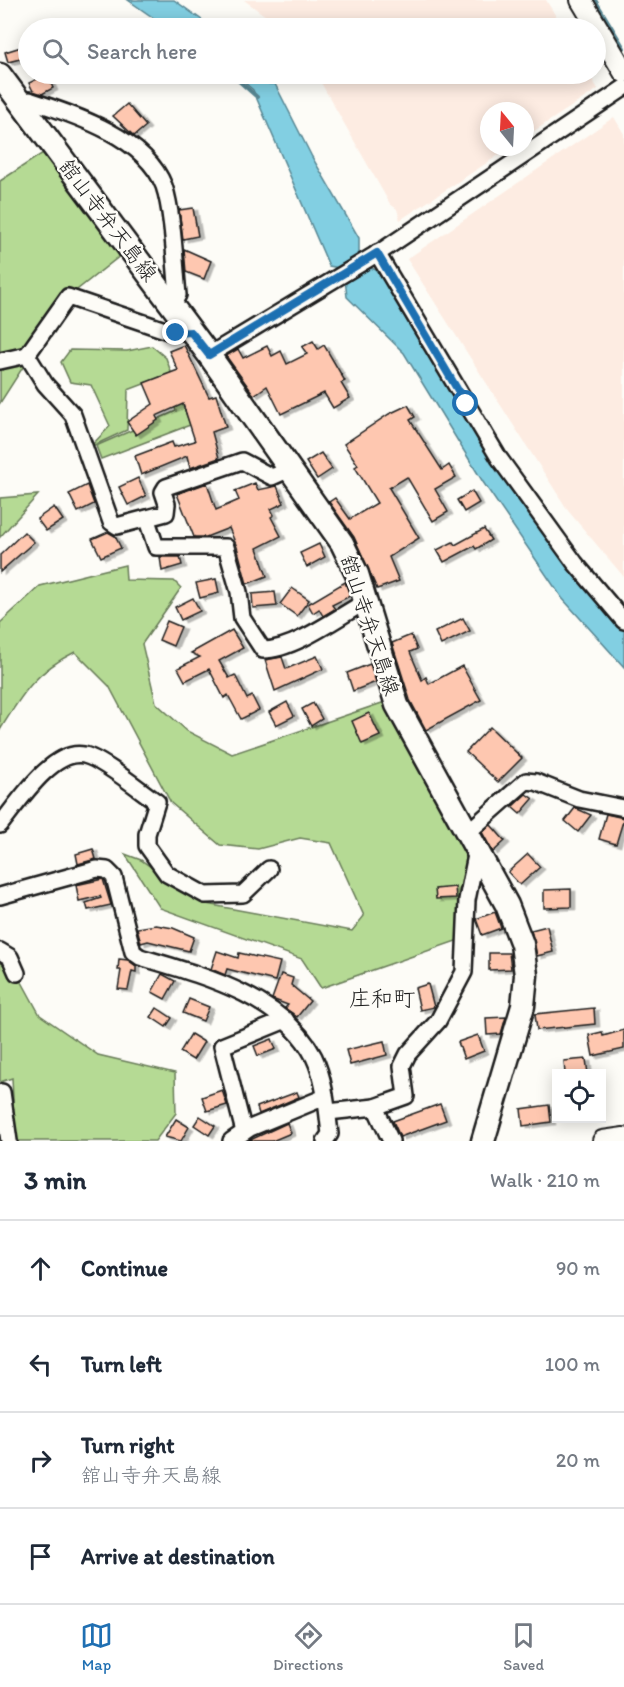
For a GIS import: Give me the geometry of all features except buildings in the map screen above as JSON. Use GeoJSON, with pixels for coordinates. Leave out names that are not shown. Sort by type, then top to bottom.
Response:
{"type":"FeatureCollection","features":[{"type":"Feature","properties":{"kind":"main road","name":"舘山寺弁天島線"},"geometry":{"type":"LineString","coordinates":[[0,75],[209,355],[348,552],[397,705],[516,924],[522,944],[526,975],[520,1016],[483,1141]]}},
{"type":"Feature","properties":{"kind":"street"},"geometry":{"type":"LineString","coordinates":[[581,0],[592,18]]}},
{"type":"Feature","properties":{"kind":"street"},"geometry":{"type":"LineString","coordinates":[[606,42],[624,72]]}},
{"type":"Feature","properties":{"kind":"street"},"geometry":{"type":"LineString","coordinates":[[209,355],[370,256],[624,88]]}},
{"type":"Feature","properties":{"kind":"street"},"geometry":{"type":"LineString","coordinates":[[21,103],[29,100],[86,118],[118,137],[155,170],[166,196],[178,295],[172,306]]}},
{"type":"Feature","properties":{"kind":"street"},"geometry":{"type":"LineString","coordinates":[[370,256],[499,458],[575,562],[624,621]]}},
{"type":"Feature","properties":{"kind":"street"},"geometry":{"type":"LineString","coordinates":[[0,361],[27,355],[68,297],[168,331],[191,332]]}},
{"type":"Feature","properties":{"kind":"street"},"geometry":{"type":"LineString","coordinates":[[27,355],[45,384],[73,415],[111,522],[117,526],[147,520],[166,513],[167,504],[163,492],[166,487],[242,461],[272,477],[290,469]]}},
{"type":"Feature","properties":{"kind":"street"},"geometry":{"type":"LineString","coordinates":[[147,520],[156,547],[226,547],[239,592],[242,618],[263,650],[271,650],[296,640],[365,602]]}},
{"type":"Feature","properties":{"kind":"street"},"geometry":{"type":"LineString","coordinates":[[0,825],[53,763],[67,754],[85,755],[157,802],[147,834],[147,846],[167,874],[204,895],[243,894],[269,869]]}},
{"type":"Feature","properties":{"kind":"street"},"geometry":{"type":"LineString","coordinates":[[242,1134],[326,1105],[375,1107],[406,1096],[402,1066],[408,1054],[438,1021],[464,972],[472,842],[526,781],[537,782],[579,799],[624,808]]}},
{"type":"Feature","properties":{"kind":"street"},"geometry":{"type":"LineString","coordinates":[[0,896],[97,869],[107,870],[114,877],[133,952],[140,957],[244,994],[286,1020],[314,1058],[326,1105],[330,1134],[325,1141]]}},
{"type":"Feature","properties":{"kind":"street"},"geometry":{"type":"LineString","coordinates":[[0,951],[10,957],[17,973]]}},
{"type":"Feature","properties":{"kind":"street"},"geometry":{"type":"LineString","coordinates":[[242,1134],[222,1046],[286,1020]]}},
{"type":"Feature","properties":{"kind":"street"},"geometry":{"type":"LineString","coordinates":[[2,1092],[9,1141]]}},
{"type":"Feature","properties":{"kind":"street"},"geometry":{"type":"LineString","coordinates":[[375,1107],[391,1141]]}},
{"type":"Feature","properties":{"kind":"street"},"geometry":{"type":"LineString","coordinates":[[242,1134],[260,1141]]}},
{"type":"Feature","properties":{"kind":"street"},"geometry":{"type":"LineString","coordinates":[[603,1141],[624,1138]]}},
{"type":"Feature","properties":{"kind":"shaded area"},"geometry":{"type":"Polygon","coordinates":[[[244,0],[546,0],[557,18],[268,18],[244,0]]]}},
{"type":"Feature","properties":{"kind":"shaded area"},"geometry":{"type":"Polygon","coordinates":[[[322,84],[595,84],[598,89],[534,131],[534,102],[480,102],[480,156],[497,156],[400,220],[397,209],[390,204],[322,84]]]}},
{"type":"Feature","properties":{"kind":"shaded area"},"geometry":{"type":"Polygon","coordinates":[[[614,117],[624,134],[624,577],[569,512],[407,259],[614,117]]]}},
{"type":"Feature","properties":{"kind":"green space"},"geometry":{"type":"Polygon","coordinates":[[[43,153],[121,255],[68,297],[0,403],[0,181],[43,153]]]}},
{"type":"Feature","properties":{"kind":"green space"},"geometry":{"type":"Polygon","coordinates":[[[152,346],[166,358],[190,425],[101,459],[96,446],[176,411],[165,376],[128,390],[127,430],[90,447],[110,426],[91,385],[70,382],[61,362],[70,350],[127,351],[152,346]]]}},
{"type":"Feature","properties":{"kind":"green space"},"geometry":{"type":"Polygon","coordinates":[[[38,495],[0,537],[0,498],[38,495]]]}},
{"type":"Feature","properties":{"kind":"green space"},"geometry":{"type":"Polygon","coordinates":[[[125,565],[126,580],[174,581],[181,588],[142,644],[156,703],[187,731],[232,754],[385,702],[468,853],[459,940],[321,988],[302,959],[160,908],[125,854],[141,860],[201,903],[352,931],[364,916],[331,843],[300,838],[258,849],[220,845],[171,803],[109,686],[75,652],[50,667],[31,685],[0,730],[0,623],[40,586],[125,565]]]}},
{"type":"Feature","properties":{"kind":"green space"},"geometry":{"type":"Polygon","coordinates":[[[0,962],[17,973],[40,1015],[98,1055],[175,1073],[176,1113],[155,1141],[15,1141],[12,1078],[0,1082],[0,962]]]}},
{"type":"Feature","properties":{"kind":"water"},"geometry":{"type":"Polygon","coordinates":[[[128,0],[174,0],[199,18],[154,18],[128,0]]]}},
{"type":"Feature","properties":{"kind":"water"},"geometry":{"type":"Polygon","coordinates":[[[246,84],[275,84],[312,157],[359,238],[359,254],[367,267],[380,271],[493,456],[556,546],[624,630],[624,667],[562,598],[483,482],[404,353],[347,297],[345,279],[339,268],[329,266],[253,90],[246,84]]]}},
{"type":"Feature","properties":{"kind":"waterway"},"geometry":{"type":"LineString","coordinates":[[595,0],[606,18]]}},
{"type":"Feature","properties":{"kind":"waterway"},"geometry":{"type":"LineString","coordinates":[[606,18],[624,48]]}},
{"type":"Feature","properties":{"kind":"waterway"},"geometry":{"type":"LineString","coordinates":[[242,84],[257,97]]}},
{"type":"Feature","properties":{"kind":"district","name":"庄和町"},"geometry":{"type":"Point","coordinates":[382,998]}},
{"type":"Feature","properties":{"kind":"route"},"geometry":{"type":"LineString","coordinates":[[176,333],[191,332],[209,355],[377,253],[466,404]]}}]}
